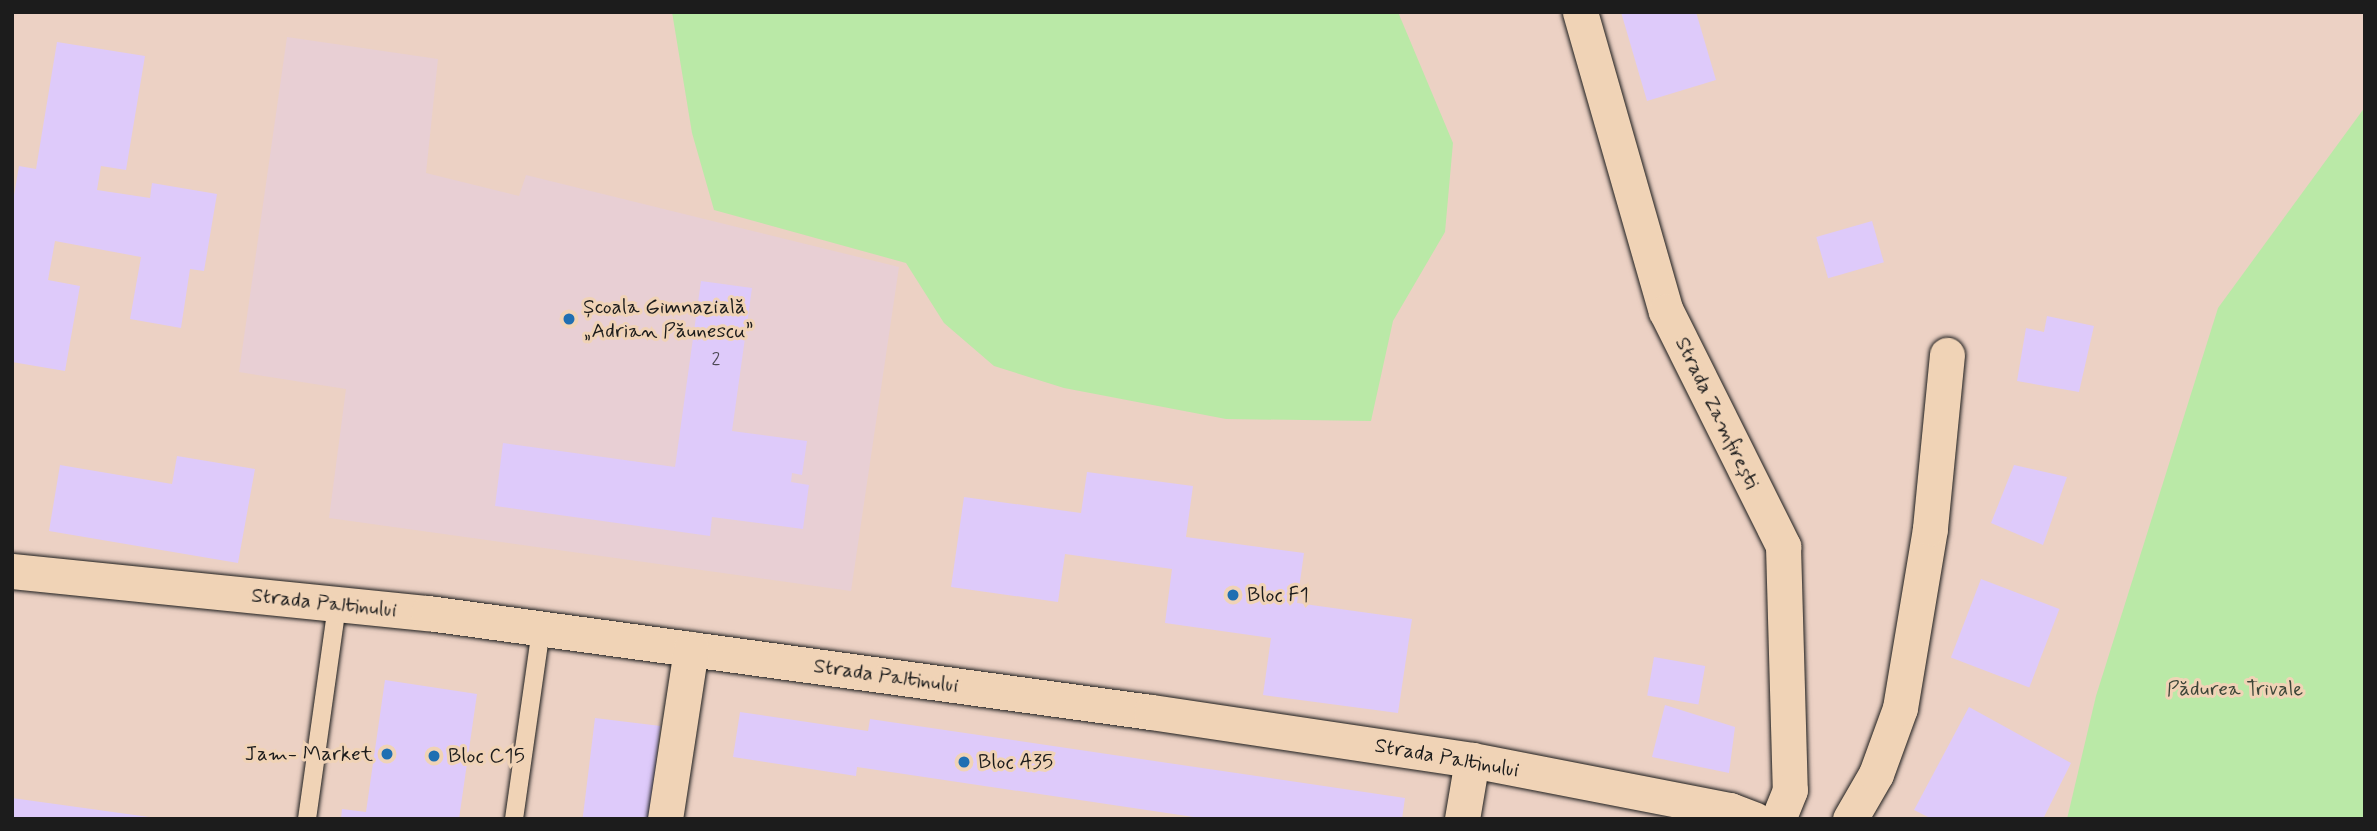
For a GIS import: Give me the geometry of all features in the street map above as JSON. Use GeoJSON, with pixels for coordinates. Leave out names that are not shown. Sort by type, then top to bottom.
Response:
{"type":"FeatureCollection","features":[{"type":"Feature","properties":{"kind":"street","name":"Strada Zamfirești"},"geometry":{"type":"LineString","coordinates":[[1580,12],[1666,311],[1783,546],[1790,790],[1778,819]]}},
{"type":"Feature","properties":{"kind":"street"},"geometry":{"type":"LineString","coordinates":[[1850,819],[1876,774],[1899,708],[1930,528],[1947,355]]}},
{"type":"Feature","properties":{"kind":"street","name":"Strada Paltinului"},"geometry":{"type":"LineString","coordinates":[[12,571],[541,629],[1472,760],[1730,810],[1754,819]]}},
{"type":"Feature","properties":{"kind":"street"},"geometry":{"type":"LineString","coordinates":[[665,819],[691,649]]}},
{"type":"Feature","properties":{"kind":"street"},"geometry":{"type":"LineString","coordinates":[[1462,819],[1472,760]]}},
{"type":"Feature","properties":{"kind":"lane"},"geometry":{"type":"LineString","coordinates":[[307,819],[337,606]]}},
{"type":"Feature","properties":{"kind":"lane"},"geometry":{"type":"LineString","coordinates":[[514,819],[541,629]]}},
{"type":"Feature","properties":{"kind":"shaded area","name":"Școala Gimnazială „Adrian Păunescu”"},"geometry":{"type":"Polygon","coordinates":[[[287,37],[438,59],[426,173],[519,196],[526,175],[899,267],[851,591],[329,518],[346,389],[239,372],[287,37]]]}},
{"type":"Feature","properties":{"kind":"green space"},"geometry":{"type":"Polygon","coordinates":[[[672,12],[1398,12],[1453,143],[1445,232],[1393,321],[1371,421],[1226,419],[1064,388],[994,366],[944,323],[906,263],[714,210],[692,133],[672,12]]]}},
{"type":"Feature","properties":{"kind":"green space","name":"Pădurea Trivale"},"geometry":{"type":"Polygon","coordinates":[[[2365,107],[2365,819],[2067,819],[2096,696],[2218,308],[2365,107]]]}},
{"type":"Feature","properties":{"kind":"building"},"geometry":{"type":"Polygon","coordinates":[[[1621,12],[1696,12],[1716,80],[1647,101],[1621,12]]]}},
{"type":"Feature","properties":{"kind":"building"},"geometry":{"type":"Polygon","coordinates":[[[57,42],[145,56],[126,170],[101,166],[97,190],[150,198],[152,183],[217,194],[204,271],[190,269],[181,328],[130,319],[141,257],[55,241],[48,280],[80,286],[65,371],[12,362],[12,207],[19,166],[36,169],[57,42]]]}},
{"type":"Feature","properties":{"kind":"building"},"geometry":{"type":"Polygon","coordinates":[[[1872,221],[1884,262],[1828,278],[1816,237],[1872,221]]]}},
{"type":"Feature","properties":{"kind":"building"},"geometry":{"type":"Polygon","coordinates":[[[701,281],[752,288],[732,431],[807,441],[802,475],[792,473],[791,482],[809,485],[803,529],[712,517],[710,536],[495,506],[503,443],[675,467],[701,281]]]}},
{"type":"Feature","properties":{"kind":"building"},"geometry":{"type":"Polygon","coordinates":[[[2047,316],[2094,326],[2079,392],[2017,381],[2026,328],[2044,332],[2047,316]]]}},
{"type":"Feature","properties":{"kind":"building"},"geometry":{"type":"Polygon","coordinates":[[[177,456],[255,469],[238,563],[49,531],[60,465],[172,484],[177,456]]]}},
{"type":"Feature","properties":{"kind":"building"},"geometry":{"type":"Polygon","coordinates":[[[2014,465],[2067,477],[2043,545],[1991,523],[2014,465]]]}},
{"type":"Feature","properties":{"kind":"building","name":"Bloc F1"},"geometry":{"type":"Polygon","coordinates":[[[1087,472],[1193,486],[1186,537],[1304,553],[1297,603],[1412,619],[1398,713],[1263,695],[1271,638],[1165,623],[1172,569],[1065,554],[1058,602],[951,587],[964,497],[1081,513],[1087,472]]]}},
{"type":"Feature","properties":{"kind":"building"},"geometry":{"type":"Polygon","coordinates":[[[1981,579],[2059,609],[2029,688],[1951,657],[1981,579]]]}},
{"type":"Feature","properties":{"kind":"building"},"geometry":{"type":"Polygon","coordinates":[[[1654,657],[1705,666],[1698,704],[1647,695],[1654,657]]]}},
{"type":"Feature","properties":{"kind":"building","name":"Bloc C15"},"geometry":{"type":"Polygon","coordinates":[[[385,680],[477,694],[459,819],[341,819],[342,809],[366,812],[385,680]]]}},
{"type":"Feature","properties":{"kind":"building"},"geometry":{"type":"Polygon","coordinates":[[[1665,705],[1735,727],[1729,773],[1652,757],[1665,705]]]}},
{"type":"Feature","properties":{"kind":"building"},"geometry":{"type":"Polygon","coordinates":[[[1969,707],[2071,763],[2043,819],[1932,819],[1914,810],[1969,707]]]}},
{"type":"Feature","properties":{"kind":"building","name":"Bloc A35"},"geometry":{"type":"Polygon","coordinates":[[[740,712],[868,731],[870,719],[1405,798],[1402,819],[1207,819],[857,767],[856,776],[733,757],[740,712]]]}},
{"type":"Feature","properties":{"kind":"building"},"geometry":{"type":"Polygon","coordinates":[[[595,718],[661,726],[649,819],[583,819],[595,718]]]}},
{"type":"Feature","properties":{"kind":"building"},"geometry":{"type":"Polygon","coordinates":[[[12,798],[149,817],[149,819],[12,819],[12,798]]]}},
{"type":"Feature","properties":{"kind":"place","name":"Școala Gimnazială „Adrian Păunescu”"},"geometry":{"type":"Point","coordinates":[569,319]}},
{"type":"Feature","properties":{"kind":"place","name":"Bloc F1"},"geometry":{"type":"Point","coordinates":[1233,595]}},
{"type":"Feature","properties":{"kind":"place","name":"Jam- Market"},"geometry":{"type":"Point","coordinates":[387,754]}},
{"type":"Feature","properties":{"kind":"place","name":"Bloc C15"},"geometry":{"type":"Point","coordinates":[434,756]}},
{"type":"Feature","properties":{"kind":"place","name":"Bloc A35"},"geometry":{"type":"Point","coordinates":[964,762]}}]}
